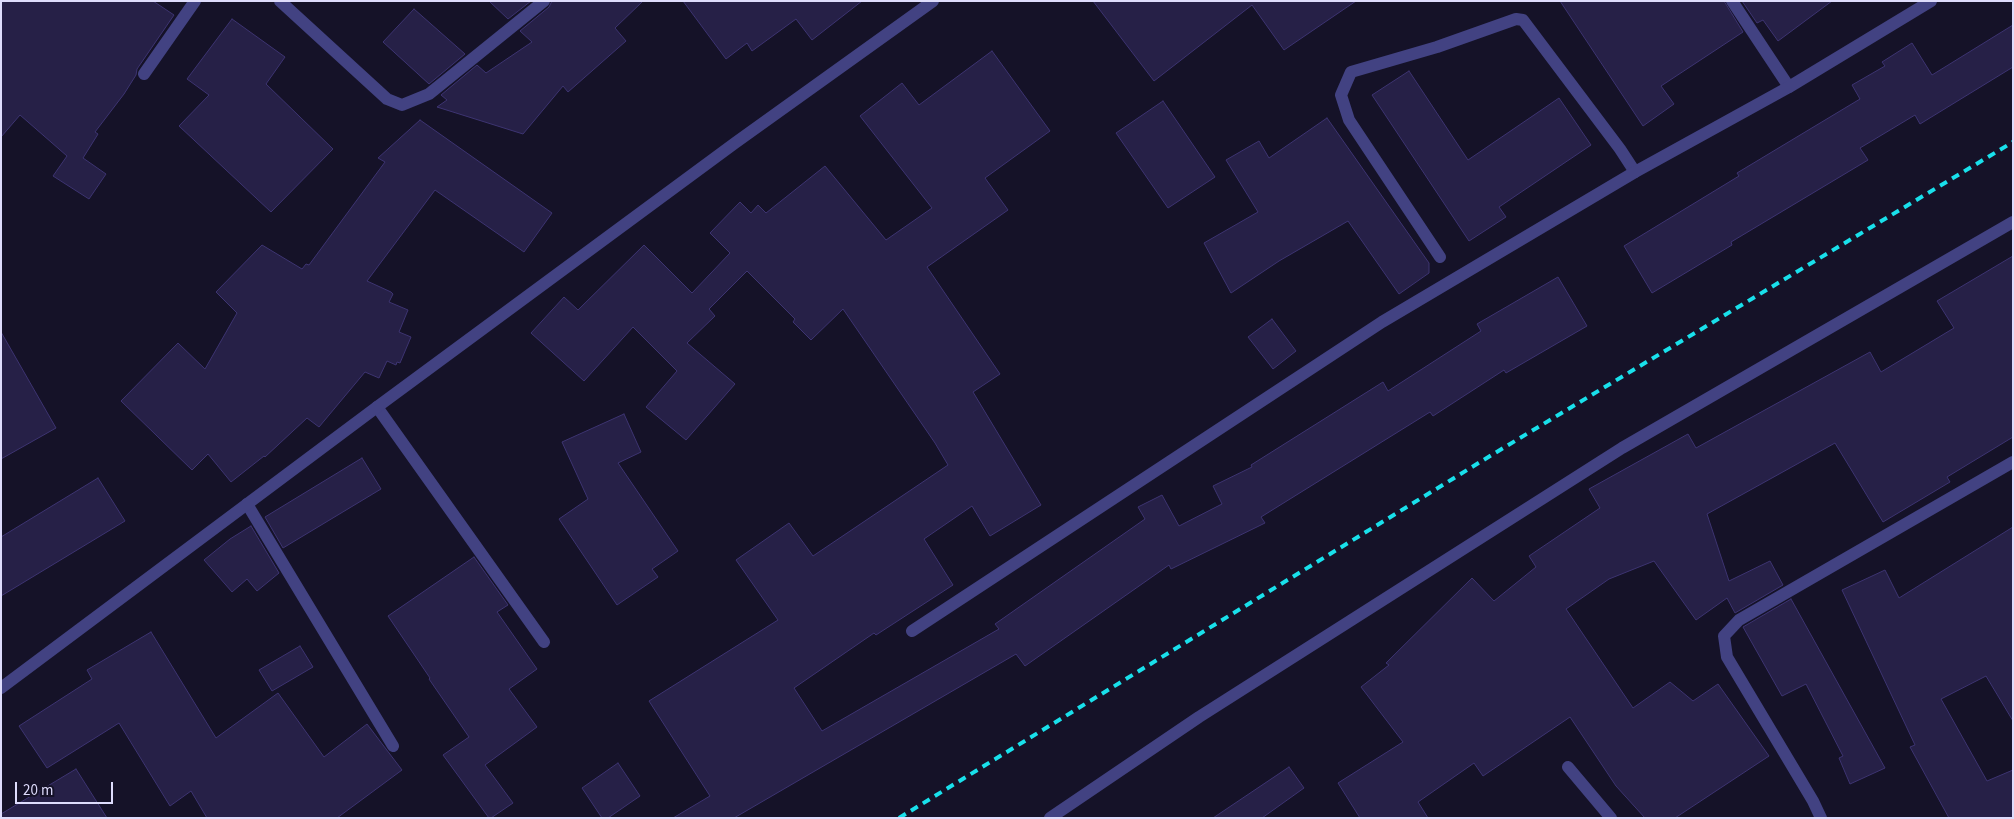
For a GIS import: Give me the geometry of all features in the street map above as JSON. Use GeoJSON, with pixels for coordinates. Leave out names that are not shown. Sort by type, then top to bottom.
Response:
{"type":"FeatureCollection","features":[{"type":"Feature","properties":{"kind":"street"},"geometry":{"type":"LineString","coordinates":[[144,74],[196,1]]}},
{"type":"Feature","properties":{"kind":"street"},"geometry":{"type":"LineString","coordinates":[[280,1],[387,99],[402,105],[429,94],[544,1]]}},
{"type":"Feature","properties":{"kind":"street"},"geometry":{"type":"LineString","coordinates":[[1,688],[735,143],[933,1]]}},
{"type":"Feature","properties":{"kind":"street"},"geometry":{"type":"LineString","coordinates":[[1732,1],[1790,87]]}},
{"type":"Feature","properties":{"kind":"street"},"geometry":{"type":"LineString","coordinates":[[912,631],[1382,322],[1635,172],[1790,87],[1931,1]]}},
{"type":"Feature","properties":{"kind":"street"},"geometry":{"type":"LineString","coordinates":[[1440,257],[1349,120],[1341,95],[1351,72],[1437,47],[1516,20],[1524,20],[1635,172]]}},
{"type":"Feature","properties":{"kind":"street"},"geometry":{"type":"LineString","coordinates":[[1050,818],[1199,717],[1622,448],[2013,222]]}},
{"type":"Feature","properties":{"kind":"street"},"geometry":{"type":"LineString","coordinates":[[377,407],[544,642]]}},
{"type":"Feature","properties":{"kind":"street"},"geometry":{"type":"LineString","coordinates":[[1821,818],[1813,801],[1727,657],[1724,636],[1739,620],[2013,462]]}},
{"type":"Feature","properties":{"kind":"street"},"geometry":{"type":"LineString","coordinates":[[247,504],[393,746]]}},
{"type":"Feature","properties":{"kind":"street"},"geometry":{"type":"LineString","coordinates":[[1568,767],[1611,818]]}},
{"type":"Feature","properties":{"kind":"building"},"geometry":{"type":"Polygon","coordinates":[[[1,1],[153,1],[174,15],[137,69],[136,75],[124,94],[95,132],[98,134],[83,158],[106,174],[89,199],[53,176],[67,156],[20,115],[1,137],[1,1]]]}},
{"type":"Feature","properties":{"kind":"building"},"geometry":{"type":"Polygon","coordinates":[[[489,1],[531,1],[508,19],[489,1]]]}},
{"type":"Feature","properties":{"kind":"building"},"geometry":{"type":"Polygon","coordinates":[[[552,1],[643,1],[615,28],[626,41],[568,92],[563,86],[523,134],[437,107],[447,100],[441,95],[477,65],[486,73],[532,42],[520,31],[549,7],[552,1]]]}},
{"type":"Feature","properties":{"kind":"building"},"geometry":{"type":"Polygon","coordinates":[[[683,1],[862,1],[812,40],[796,19],[752,51],[747,43],[726,59],[683,1]]]}},
{"type":"Feature","properties":{"kind":"building"},"geometry":{"type":"Polygon","coordinates":[[[1093,1],[1356,1],[1284,50],[1252,5],[1154,81],[1093,1]]]}},
{"type":"Feature","properties":{"kind":"building"},"geometry":{"type":"Polygon","coordinates":[[[1560,1],[1724,1],[1743,32],[1661,86],[1674,104],[1643,126],[1560,1]]]}},
{"type":"Feature","properties":{"kind":"building"},"geometry":{"type":"Polygon","coordinates":[[[1742,1],[1832,1],[1778,41],[1763,20],[1757,23],[1742,1]]]}},
{"type":"Feature","properties":{"kind":"building"},"geometry":{"type":"Polygon","coordinates":[[[414,9],[465,54],[429,84],[383,42],[414,9]]]}},
{"type":"Feature","properties":{"kind":"building"},"geometry":{"type":"Polygon","coordinates":[[[232,19],[285,57],[266,84],[333,149],[271,212],[179,126],[209,95],[187,79],[232,19]]]}},
{"type":"Feature","properties":{"kind":"building"},"geometry":{"type":"Polygon","coordinates":[[[2013,25],[2013,67],[1920,124],[1915,115],[1860,148],[1868,160],[1731,242],[1732,245],[1652,293],[1624,246],[1739,176],[1737,173],[1860,99],[1852,85],[1885,66],[1882,62],[1912,43],[1932,75],[2013,25]]]}},
{"type":"Feature","properties":{"kind":"building"},"geometry":{"type":"Polygon","coordinates":[[[992,51],[1050,131],[985,178],[1008,210],[927,267],[1000,374],[973,392],[1041,505],[990,536],[972,506],[924,539],[953,585],[876,635],[874,633],[794,688],[822,731],[999,629],[995,624],[1145,519],[1138,507],[1162,495],[1179,526],[1222,504],[1213,486],[1252,467],[1251,465],[1383,382],[1388,391],[1481,331],[1477,324],[1558,277],[1587,326],[1506,373],[1504,370],[1433,416],[1430,412],[1261,517],[1265,523],[1171,569],[1169,565],[1025,666],[1016,654],[734,818],[673,818],[710,796],[649,701],[778,620],[736,560],[789,523],[813,556],[948,465],[843,309],[811,340],[793,322],[795,319],[747,271],[709,309],[715,316],[687,343],[735,384],[686,440],[646,407],[677,371],[633,327],[584,381],[531,333],[564,297],[578,310],[644,245],[692,293],[730,253],[710,233],[740,202],[751,213],[758,205],[766,213],[825,166],[886,240],[932,208],[860,116],[902,83],[919,105],[992,51]]]}},
{"type":"Feature","properties":{"kind":"building"},"geometry":{"type":"Polygon","coordinates":[[[1409,71],[1468,160],[1559,98],[1591,145],[1499,207],[1506,217],[1469,241],[1372,95],[1409,71]]]}},
{"type":"Feature","properties":{"kind":"building"},"geometry":{"type":"Polygon","coordinates":[[[1163,101],[1215,177],[1168,208],[1116,133],[1163,101]]]}},
{"type":"Feature","properties":{"kind":"building"},"geometry":{"type":"Polygon","coordinates":[[[1327,118],[1429,263],[1429,273],[1399,294],[1348,221],[1279,261],[1231,293],[1204,243],[1258,212],[1226,160],[1259,141],[1269,158],[1327,118]]]}},
{"type":"Feature","properties":{"kind":"building"},"geometry":{"type":"Polygon","coordinates":[[[420,120],[552,213],[524,252],[435,190],[367,281],[391,292],[393,294],[389,302],[408,310],[399,332],[411,337],[400,363],[397,362],[396,365],[387,361],[379,378],[365,372],[319,427],[307,418],[265,457],[231,482],[208,454],[192,470],[121,401],[178,343],[205,369],[237,313],[216,292],[262,245],[302,269],[306,264],[309,265],[385,162],[378,158],[420,120]]]}},
{"type":"Feature","properties":{"kind":"building"},"geometry":{"type":"Polygon","coordinates":[[[2013,256],[2013,437],[1947,477],[1950,482],[1883,522],[1835,443],[1707,514],[1729,581],[1770,561],[1783,585],[1735,613],[1727,598],[1696,620],[1654,561],[1609,579],[1566,609],[1633,708],[1670,682],[1693,701],[1718,684],[1769,756],[1675,818],[1645,818],[1616,786],[1570,717],[1483,776],[1474,763],[1418,802],[1428,818],[1360,818],[1338,783],[1403,742],[1361,687],[1389,665],[1386,663],[1472,578],[1494,601],[1536,567],[1529,556],[1600,508],[1589,489],[1688,434],[1696,448],[1870,352],[1881,372],[1954,328],[1937,301],[2013,256]]]}},
{"type":"Feature","properties":{"kind":"building"},"geometry":{"type":"Polygon","coordinates":[[[1272,319],[1296,351],[1273,369],[1248,337],[1272,319]]]}},
{"type":"Feature","properties":{"kind":"building"},"geometry":{"type":"Polygon","coordinates":[[[1,332],[56,428],[1,459],[1,332]]]}},
{"type":"Feature","properties":{"kind":"building"},"geometry":{"type":"Polygon","coordinates":[[[624,414],[641,452],[618,463],[678,551],[652,569],[658,577],[617,605],[559,519],[588,499],[562,442],[624,414]]]}},
{"type":"Feature","properties":{"kind":"building"},"geometry":{"type":"Polygon","coordinates":[[[362,458],[381,489],[283,548],[265,517],[362,458]]]}},
{"type":"Feature","properties":{"kind":"building"},"geometry":{"type":"Polygon","coordinates":[[[98,478],[125,521],[1,596],[1,537],[98,478]]]}},
{"type":"Feature","properties":{"kind":"building"},"geometry":{"type":"Polygon","coordinates":[[[251,526],[279,573],[257,591],[247,579],[232,592],[204,560],[230,539],[251,526]]]}},
{"type":"Feature","properties":{"kind":"building"},"geometry":{"type":"Polygon","coordinates":[[[2013,527],[2013,721],[1986,676],[1941,699],[1987,781],[2013,770],[2013,818],[1949,818],[1910,747],[1915,745],[1842,590],[1885,570],[1899,598],[2013,527]]]}},
{"type":"Feature","properties":{"kind":"building"},"geometry":{"type":"Polygon","coordinates":[[[474,557],[508,605],[497,612],[537,669],[509,689],[537,727],[485,765],[513,803],[491,818],[489,818],[443,755],[469,737],[388,616],[474,557]]]}},
{"type":"Feature","properties":{"kind":"building"},"geometry":{"type":"Polygon","coordinates":[[[1791,599],[1885,768],[1850,784],[1839,758],[1843,756],[1806,684],[1782,696],[1743,627],[1791,599]]]}},
{"type":"Feature","properties":{"kind":"building"},"geometry":{"type":"Polygon","coordinates":[[[151,632],[216,738],[278,693],[324,757],[367,724],[402,770],[337,818],[207,818],[191,791],[170,806],[119,723],[47,768],[19,726],[92,679],[87,670],[151,632]]]}},
{"type":"Feature","properties":{"kind":"building"},"geometry":{"type":"Polygon","coordinates":[[[300,646],[313,667],[272,691],[259,670],[300,646]]]}},
{"type":"Feature","properties":{"kind":"building"},"geometry":{"type":"Polygon","coordinates":[[[618,763],[640,796],[608,818],[602,818],[582,788],[618,763]]]}},
{"type":"Feature","properties":{"kind":"building"},"geometry":{"type":"Polygon","coordinates":[[[1289,767],[1304,788],[1262,818],[1213,818],[1289,767]]]}},
{"type":"Feature","properties":{"kind":"building"},"geometry":{"type":"Polygon","coordinates":[[[76,769],[107,818],[1,818],[1,814],[76,769]]]}},
{"type":"Feature","properties":{"kind":"railway"},"geometry":{"type":"LineString","coordinates":[[899,818],[1490,456],[2013,142]]}}]}
